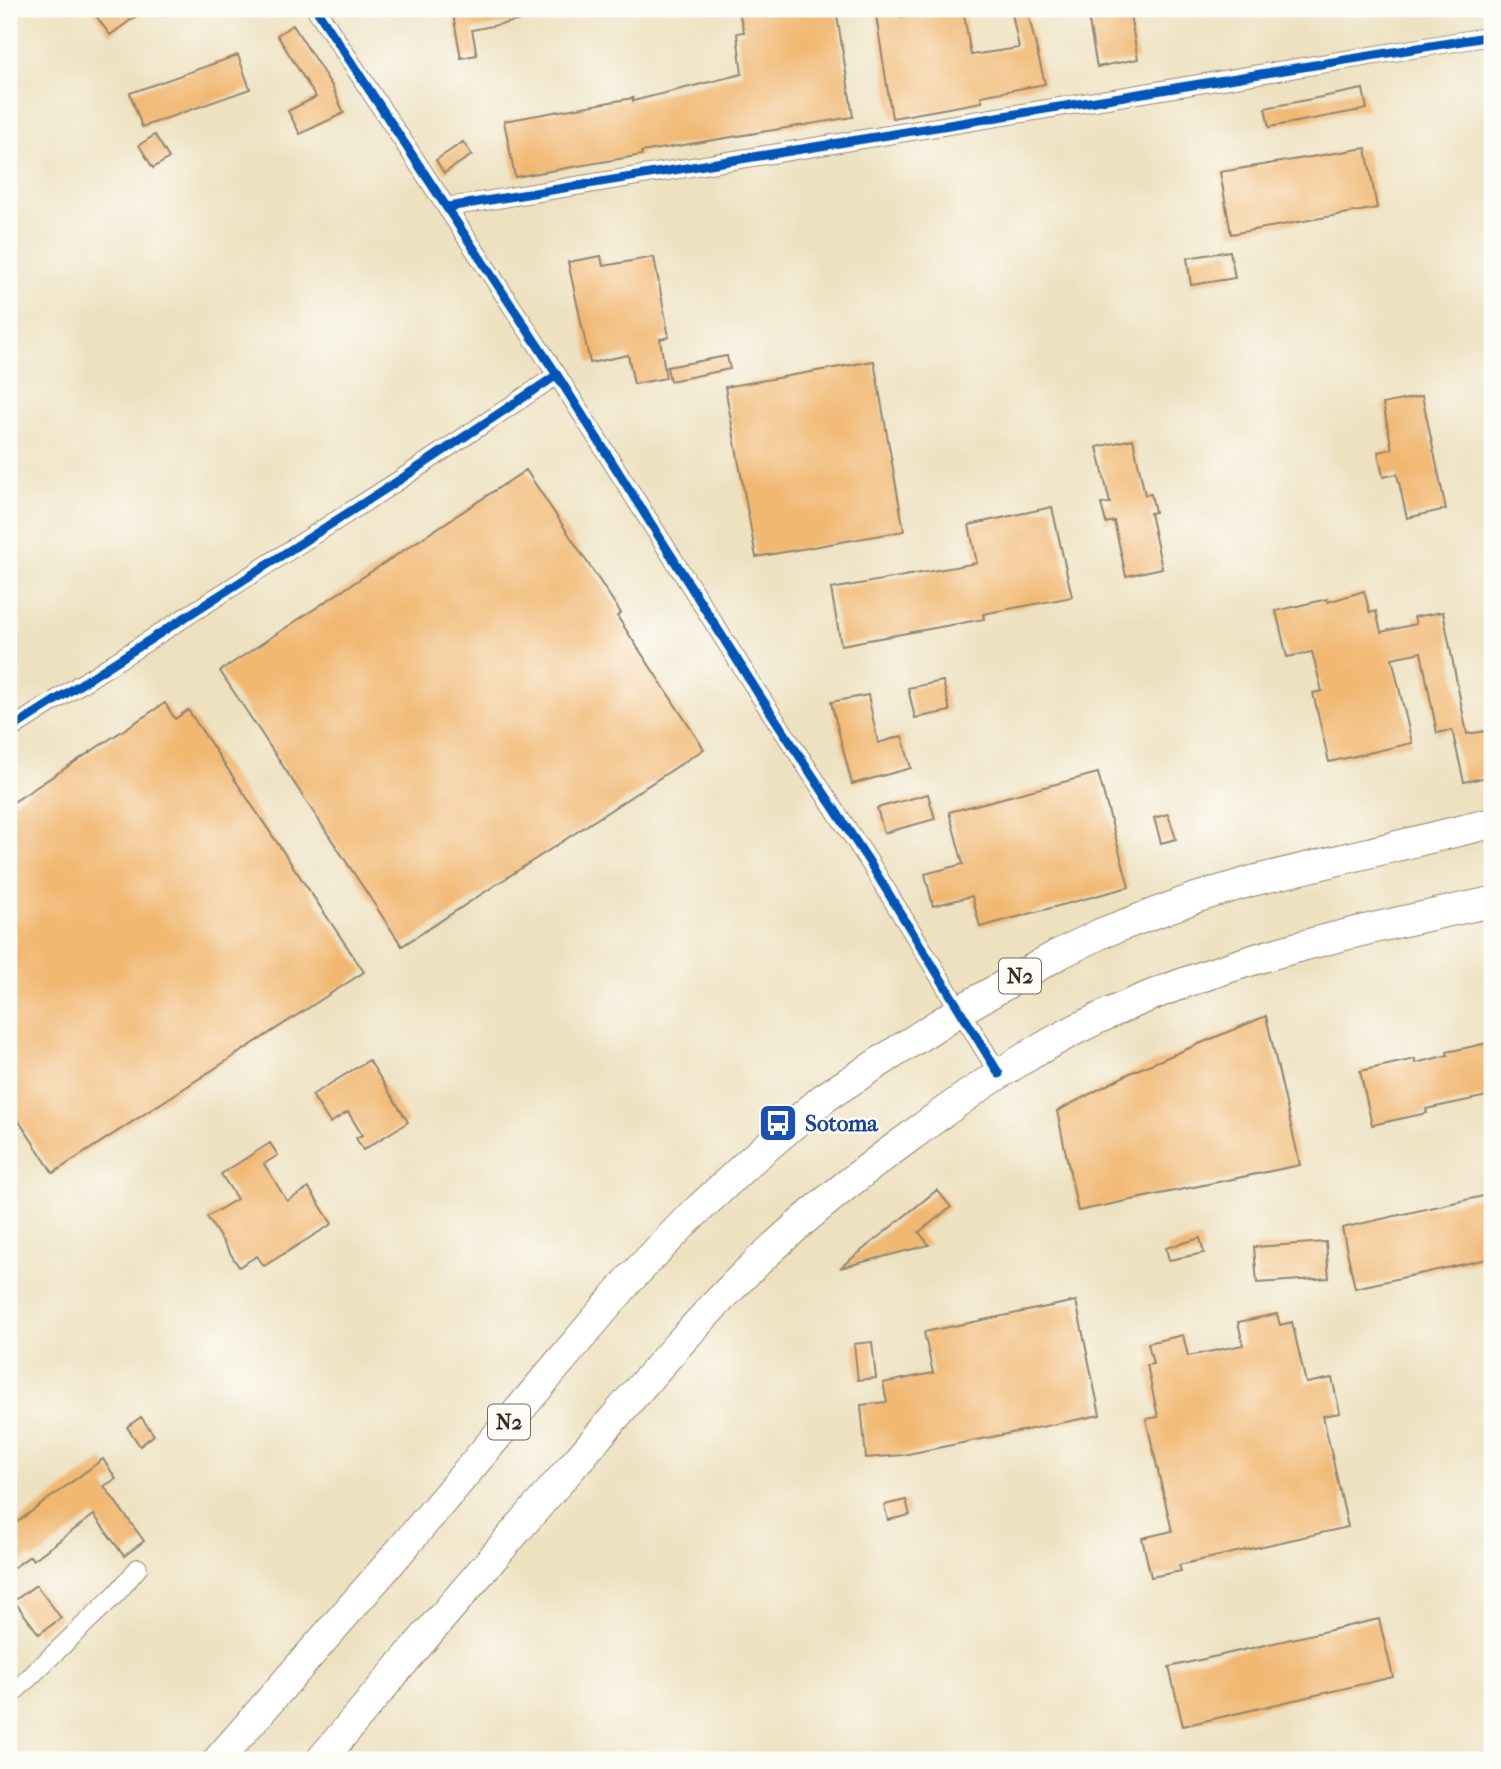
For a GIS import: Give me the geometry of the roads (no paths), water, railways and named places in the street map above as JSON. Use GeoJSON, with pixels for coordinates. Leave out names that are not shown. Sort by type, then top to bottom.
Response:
{"type":"FeatureCollection","features":[{"type":"Feature","properties":{"kind":"highway","name":"N2"},"geometry":{"type":"LineString","coordinates":[[218,1760],[389,1564],[628,1280],[685,1221],[824,1098],[959,1012],[1057,955],[1102,933],[1252,881],[1492,822]]}},
{"type":"Feature","properties":{"kind":"highway"},"geometry":{"type":"LineString","coordinates":[[321,1760],[681,1341],[740,1279],[812,1212],[955,1102],[1094,1021],[1151,995],[1276,952],[1492,902]]}},
{"type":"Feature","properties":{"kind":"street"},"geometry":{"type":"LineString","coordinates":[[316,9],[557,375],[750,681],[868,860],[999,1074]]}},
{"type":"Feature","properties":{"kind":"street"},"geometry":{"type":"LineString","coordinates":[[448,207],[1492,36]]}},
{"type":"Feature","properties":{"kind":"street"},"geometry":{"type":"LineString","coordinates":[[9,730],[557,375]]}},
{"type":"Feature","properties":{"kind":"street"},"geometry":{"type":"LineString","coordinates":[[9,1697],[117,1593],[138,1568]]}},
{"type":"Feature","properties":{"kind":"place","name":"Sotoma"},"geometry":{"type":"Point","coordinates":[778,1123]}}]}
